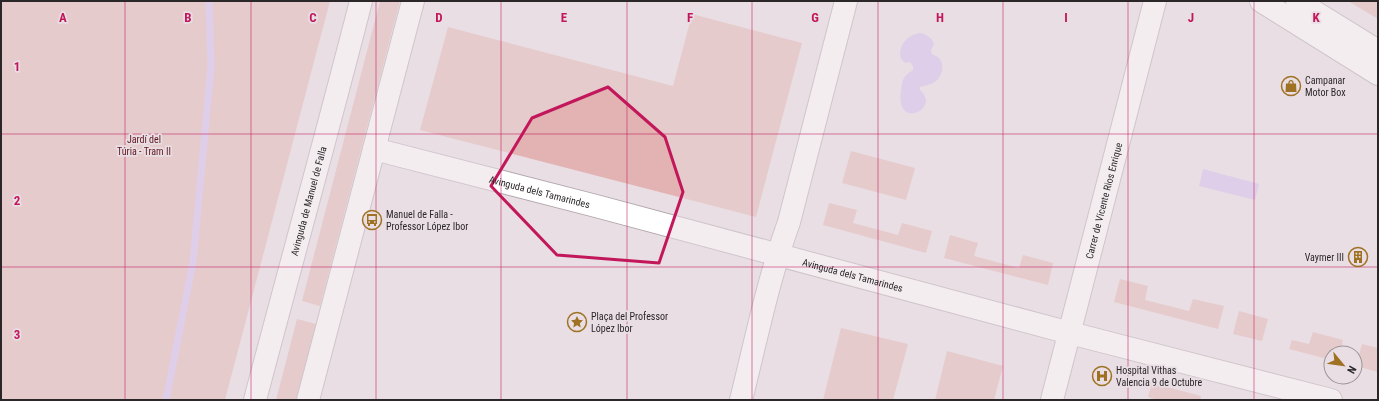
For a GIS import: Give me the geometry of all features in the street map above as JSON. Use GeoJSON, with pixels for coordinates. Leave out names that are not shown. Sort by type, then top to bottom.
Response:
{"type":"FeatureCollection","features":[{"type":"Feature","properties":{"kind":"street","name":"Avinguda de Manuel de Falla"},"geometry":{"type":"LineString","coordinates":[[255,400],[281,299],[327,135],[361,1]]}},
{"type":"Feature","properties":{"kind":"street"},"geometry":{"type":"LineString","coordinates":[[308,400],[413,1]]}},
{"type":"Feature","properties":{"kind":"street"},"geometry":{"type":"LineString","coordinates":[[741,400],[777,255],[789,222],[846,1]]}},
{"type":"Feature","properties":{"kind":"street","name":"Carrer de Vicente Rios Enrique"},"geometry":{"type":"LineString","coordinates":[[1052,400],[1155,1]]}},
{"type":"Feature","properties":{"kind":"street"},"geometry":{"type":"LineString","coordinates":[[1261,1],[1378,74]]}},
{"type":"Feature","properties":{"kind":"street"},"geometry":{"type":"LineString","coordinates":[[1297,1],[1378,51]]}},
{"type":"Feature","properties":{"kind":"street","name":"Avinguda dels Tamarindes"},"geometry":{"type":"LineString","coordinates":[[374,149],[596,206],[1070,333],[1331,400]]}},
{"type":"Feature","properties":{"kind":"highlighted area"},"geometry":{"type":"Polygon","coordinates":[[[608,87],[665,137],[683,192],[659,263],[557,255],[491,186],[532,118],[608,87]]]}},
{"type":"Feature","properties":{"kind":"green space","name":"Jardí del Túria - Tram II"},"geometry":{"type":"Polygon","coordinates":[[[1,1],[330,1],[225,400],[1,400],[1,1]]]}},
{"type":"Feature","properties":{"kind":"green space"},"geometry":{"type":"Polygon","coordinates":[[[380,1],[400,1],[320,306],[302,301],[380,1]]]}},
{"type":"Feature","properties":{"kind":"green space"},"geometry":{"type":"Polygon","coordinates":[[[1348,1],[1378,1],[1378,19],[1348,1]]]}},
{"type":"Feature","properties":{"kind":"green space"},"geometry":{"type":"Polygon","coordinates":[[[692,14],[802,43],[756,217],[420,130],[448,27],[673,86],[692,14]]]}},
{"type":"Feature","properties":{"kind":"green space"},"geometry":{"type":"Polygon","coordinates":[[[851,151],[915,168],[906,200],[842,183],[851,151]]]}},
{"type":"Feature","properties":{"kind":"green space"},"geometry":{"type":"Polygon","coordinates":[[[829,203],[857,210],[853,223],[898,235],[902,223],[932,231],[926,253],[823,225],[829,203]]]}},
{"type":"Feature","properties":{"kind":"green space"},"geometry":{"type":"Polygon","coordinates":[[[950,235],[978,243],[974,256],[1019,268],[1023,255],[1053,263],[1048,285],[944,258],[950,235]]]}},
{"type":"Feature","properties":{"kind":"green space"},"geometry":{"type":"Polygon","coordinates":[[[1120,279],[1148,286],[1145,300],[1189,311],[1193,299],[1224,306],[1218,329],[1114,302],[1120,279]]]}},
{"type":"Feature","properties":{"kind":"green space"},"geometry":{"type":"Polygon","coordinates":[[[1239,311],[1268,319],[1262,341],[1233,334],[1239,311]]]}},
{"type":"Feature","properties":{"kind":"green space"},"geometry":{"type":"Polygon","coordinates":[[[297,319],[316,324],[296,400],[276,400],[297,319]]]}},
{"type":"Feature","properties":{"kind":"green space"},"geometry":{"type":"Polygon","coordinates":[[[841,328],[908,344],[893,400],[823,400],[841,328]]]}},
{"type":"Feature","properties":{"kind":"green space"},"geometry":{"type":"Polygon","coordinates":[[[1313,332],[1343,340],[1342,345],[1323,345],[1323,358],[1289,349],[1292,340],[1309,344],[1313,332]]]}},
{"type":"Feature","properties":{"kind":"green space"},"geometry":{"type":"Polygon","coordinates":[[[1362,344],[1378,348],[1378,372],[1363,368],[1363,345],[1362,344]]]}},
{"type":"Feature","properties":{"kind":"green space"},"geometry":{"type":"Polygon","coordinates":[[[947,351],[1003,366],[994,400],[935,400],[947,351]]]}},
{"type":"Feature","properties":{"kind":"green space"},"geometry":{"type":"Polygon","coordinates":[[[1152,383],[1201,396],[1200,400],[1157,400],[1148,397],[1152,383]]]}},
{"type":"Feature","properties":{"kind":"shaded area"},"geometry":{"type":"Polygon","coordinates":[[[921,33],[932,40],[934,45],[931,52],[941,61],[942,72],[936,81],[929,85],[920,87],[920,90],[925,97],[925,104],[922,109],[916,113],[910,113],[905,110],[901,103],[901,91],[904,79],[907,74],[913,70],[913,66],[910,62],[905,63],[901,59],[900,54],[902,45],[908,38],[921,33]]]}},
{"type":"Feature","properties":{"kind":"shaded area"},"geometry":{"type":"Polygon","coordinates":[[[1203,169],[1259,184],[1255,200],[1199,186],[1203,169]]]}},
{"type":"Feature","properties":{"kind":"waterway"},"geometry":{"type":"LineString","coordinates":[[166,400],[193,262],[211,66],[209,1]]}},
{"type":"Feature","properties":{"kind":"place","name":"Campanar Motor Box"},"geometry":{"type":"Point","coordinates":[1291,86]}},
{"type":"Feature","properties":{"kind":"place","name":"Manuel de Falla - Professor López Ibor"},"geometry":{"type":"Point","coordinates":[372,220]}},
{"type":"Feature","properties":{"kind":"place","name":"Vaymer III"},"geometry":{"type":"Point","coordinates":[1358,257]}},
{"type":"Feature","properties":{"kind":"place","name":"Plaça del Professor López Ibor"},"geometry":{"type":"Point","coordinates":[577,322]}},
{"type":"Feature","properties":{"kind":"place","name":"Hospital Vithas Valencia 9 de Octubre"},"geometry":{"type":"Point","coordinates":[1102,376]}}]}
